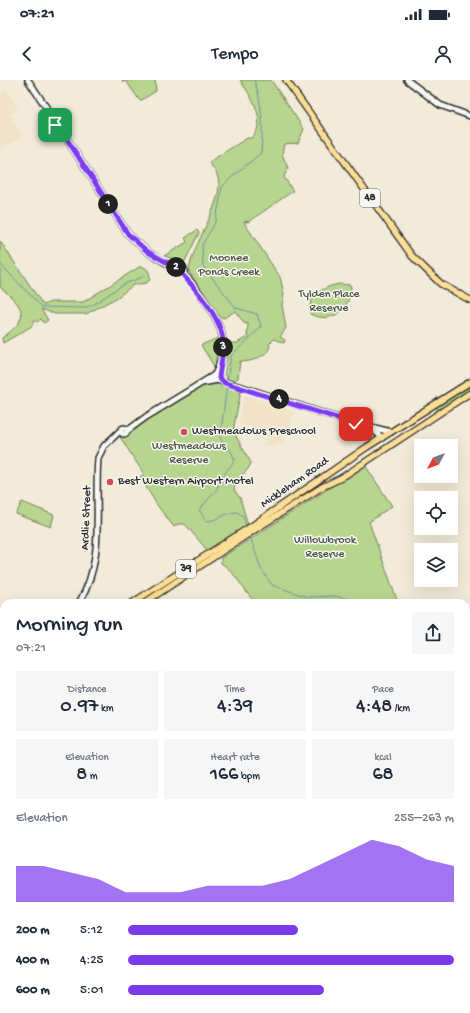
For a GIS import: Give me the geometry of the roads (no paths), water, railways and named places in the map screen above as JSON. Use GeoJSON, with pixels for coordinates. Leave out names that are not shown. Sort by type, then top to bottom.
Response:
{"type":"FeatureCollection","features":[{"type":"Feature","properties":{"kind":"main road","name":"48"},"geometry":{"type":"LineString","coordinates":[[286,80],[415,260],[441,284],[470,300]]}},
{"type":"Feature","properties":{"kind":"main road","name":"Mickleham Road"},"geometry":{"type":"LineString","coordinates":[[254,527],[285,503],[367,447],[470,382]]}},
{"type":"Feature","properties":{"kind":"main road","name":"Mickleham Road"},"geometry":{"type":"LineString","coordinates":[[138,599],[254,527],[292,507],[322,487],[341,478],[470,393]]}},
{"type":"Feature","properties":{"kind":"main road"},"geometry":{"type":"LineString","coordinates":[[436,403],[434,410],[436,415]]}},
{"type":"Feature","properties":{"kind":"main road"},"geometry":{"type":"LineString","coordinates":[[411,419],[432,412],[436,415]]}},
{"type":"Feature","properties":{"kind":"main road"},"geometry":{"type":"LineString","coordinates":[[383,437],[389,445]]}},
{"type":"Feature","properties":{"kind":"main road"},"geometry":{"type":"LineString","coordinates":[[339,466],[338,474],[341,478]]}},
{"type":"Feature","properties":{"kind":"main road"},"geometry":{"type":"LineString","coordinates":[[324,476],[334,474],[341,478]]}},
{"type":"Feature","properties":{"kind":"main road"},"geometry":{"type":"LineString","coordinates":[[285,503],[292,507]]}},
{"type":"Feature","properties":{"kind":"main road","name":"Mickleham Road"},"geometry":{"type":"LineString","coordinates":[[150,599],[240,536]]}},
{"type":"Feature","properties":{"kind":"street"},"geometry":{"type":"LineString","coordinates":[[28,80],[128,234],[148,252],[181,270],[202,297],[221,332],[223,343],[220,365],[216,378],[225,383],[356,424],[391,432]]}},
{"type":"Feature","properties":{"kind":"street"},"geometry":{"type":"LineString","coordinates":[[408,80],[440,105],[470,116]]}},
{"type":"Feature","properties":{"kind":"street","name":"Ardlie Street"},"geometry":{"type":"LineString","coordinates":[[81,599],[90,581],[96,554],[98,458],[104,446],[114,437],[201,383],[216,378]]}},
{"type":"Feature","properties":{"kind":"street"},"geometry":{"type":"LineString","coordinates":[[377,430],[383,437]]}},
{"type":"Feature","properties":{"kind":"street"},"geometry":{"type":"LineString","coordinates":[[367,447],[375,439],[377,430]]}},
{"type":"Feature","properties":{"kind":"waterway","name":"Moonee Ponds Creek"},"geometry":{"type":"LineString","coordinates":[[227,381],[231,356],[261,327],[257,314],[236,308],[203,266],[202,245],[216,221],[222,187],[261,153],[262,116],[254,80]]}},
{"type":"Feature","properties":{"kind":"waterway"},"geometry":{"type":"LineString","coordinates":[[0,264],[42,307],[83,308],[93,305],[124,284],[145,276]]}},
{"type":"Feature","properties":{"kind":"waterway","name":"Moonee Ponds Creek"},"geometry":{"type":"LineString","coordinates":[[227,384],[220,438],[231,451],[235,460],[222,477],[217,489],[199,510],[206,521],[214,520],[229,513],[237,512],[243,516],[246,526]]}},
{"type":"Feature","properties":{"kind":"waterway","name":"Moonee Ponds Creek"},"geometry":{"type":"LineString","coordinates":[[250,536],[261,569],[272,585],[307,597],[335,596],[348,599]]}},
{"type":"Feature","properties":{"kind":"place","name":"Westmeadows Preschool"},"geometry":{"type":"Point","coordinates":[184,432]}},
{"type":"Feature","properties":{"kind":"place","name":"Best Western Airport Motel"},"geometry":{"type":"Point","coordinates":[110,482]}},
{"type":"Feature","properties":{"kind":"park label","name":"Tylden Place Reserve"},"geometry":{"type":"Point","coordinates":[329,302]}},
{"type":"Feature","properties":{"kind":"park label","name":"Westmeadows Reserve"},"geometry":{"type":"Point","coordinates":[189,454]}},
{"type":"Feature","properties":{"kind":"park label","name":"Willowbrook Reserve"},"geometry":{"type":"Point","coordinates":[325,548]}}]}
